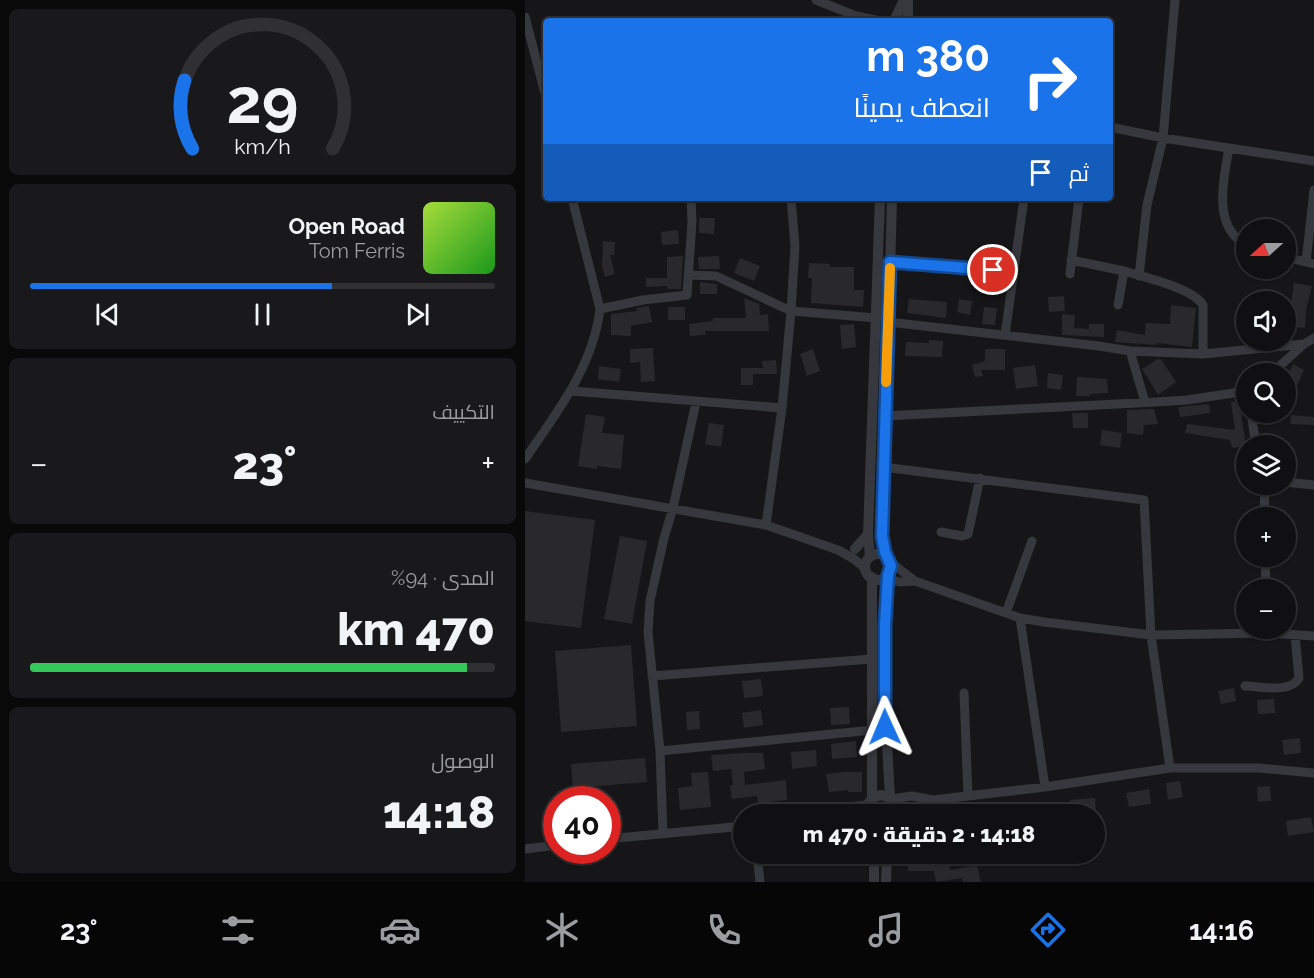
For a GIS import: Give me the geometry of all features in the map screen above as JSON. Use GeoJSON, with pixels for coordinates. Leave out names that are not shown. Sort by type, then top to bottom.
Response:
{"type":"FeatureCollection","features":[{"type":"Feature","properties":{"kind":"street"},"geometry":{"type":"LineString","coordinates":[[816,0],[859,18]]}},
{"type":"Feature","properties":{"kind":"street"},"geometry":{"type":"LineString","coordinates":[[896,18],[906,0]]}},
{"type":"Feature","properties":{"kind":"street"},"geometry":{"type":"LineString","coordinates":[[906,0],[908,18]]}},
{"type":"Feature","properties":{"kind":"street"},"geometry":{"type":"LineString","coordinates":[[1139,276],[1147,206],[1163,138],[1175,0]]}},
{"type":"Feature","properties":{"kind":"street"},"geometry":{"type":"LineString","coordinates":[[525,17],[543,86]]}},
{"type":"Feature","properties":{"kind":"street"},"geometry":{"type":"LineString","coordinates":[[1113,128],[1163,138],[1314,161]]}},
{"type":"Feature","properties":{"kind":"street"},"geometry":{"type":"LineString","coordinates":[[1229,148],[1223,207],[1226,220],[1236,237]]}},
{"type":"Feature","properties":{"kind":"street"},"geometry":{"type":"LineString","coordinates":[[1310,262],[1314,190]]}},
{"type":"Feature","properties":{"kind":"street"},"geometry":{"type":"LineString","coordinates":[[525,459],[571,391],[592,345],[600,309],[573,201]]}},
{"type":"Feature","properties":{"kind":"street"},"geometry":{"type":"LineString","coordinates":[[600,309],[643,300],[687,295],[691,201]]}},
{"type":"Feature","properties":{"kind":"street"},"geometry":{"type":"LineString","coordinates":[[766,525],[782,408],[791,311],[795,246],[791,201]]}},
{"type":"Feature","properties":{"kind":"street"},"geometry":{"type":"LineString","coordinates":[[870,557],[868,534],[880,201]]}},
{"type":"Feature","properties":{"kind":"street"},"geometry":{"type":"LineString","coordinates":[[892,201],[882,536],[890,570],[887,577],[885,624],[885,708],[891,799],[894,804]]}},
{"type":"Feature","properties":{"kind":"street"},"geometry":{"type":"LineString","coordinates":[[1005,335],[1024,201]]}},
{"type":"Feature","properties":{"kind":"street"},"geometry":{"type":"LineString","coordinates":[[1070,274],[1079,201]]}},
{"type":"Feature","properties":{"kind":"street"},"geometry":{"type":"LineString","coordinates":[[1071,260],[1124,271],[1182,290],[1201,301],[1204,312],[1203,354]]}},
{"type":"Feature","properties":{"kind":"street"},"geometry":{"type":"LineString","coordinates":[[890,262],[1014,272]]}},
{"type":"Feature","properties":{"kind":"street"},"geometry":{"type":"LineString","coordinates":[[1118,305],[1124,271]]}},
{"type":"Feature","properties":{"kind":"street"},"geometry":{"type":"LineString","coordinates":[[689,275],[716,276],[791,311],[877,318]]}},
{"type":"Feature","properties":{"kind":"street"},"geometry":{"type":"LineString","coordinates":[[888,322],[1130,351],[1203,354],[1304,344]]}},
{"type":"Feature","properties":{"kind":"street"},"geometry":{"type":"LineString","coordinates":[[1283,363],[1314,338]]}},
{"type":"Feature","properties":{"kind":"street"},"geometry":{"type":"LineString","coordinates":[[1130,351],[1145,402]]}},
{"type":"Feature","properties":{"kind":"street"},"geometry":{"type":"LineString","coordinates":[[571,391],[782,408]]}},
{"type":"Feature","properties":{"kind":"street"},"geometry":{"type":"LineString","coordinates":[[885,416],[1187,400],[1236,393]]}},
{"type":"Feature","properties":{"kind":"street"},"geometry":{"type":"LineString","coordinates":[[663,833],[660,752],[648,632],[650,601],[696,402]]}},
{"type":"Feature","properties":{"kind":"street"},"geometry":{"type":"LineString","coordinates":[[883,467],[1144,500],[1151,635],[1170,768]]}},
{"type":"Feature","properties":{"kind":"street"},"geometry":{"type":"LineString","coordinates":[[941,532],[962,536],[968,534],[980,478]]}},
{"type":"Feature","properties":{"kind":"street"},"geometry":{"type":"LineString","coordinates":[[525,483],[766,525],[839,550],[878,579],[887,577],[905,582],[915,581]]}},
{"type":"Feature","properties":{"kind":"street"},"geometry":{"type":"LineString","coordinates":[[1296,484],[1314,485]]}},
{"type":"Feature","properties":{"kind":"street"},"geometry":{"type":"LineString","coordinates":[[855,549],[868,534]]}},
{"type":"Feature","properties":{"kind":"street"},"geometry":{"type":"LineString","coordinates":[[1006,613],[1032,541]]}},
{"type":"Feature","properties":{"kind":"street"},"geometry":{"type":"LineString","coordinates":[[839,550],[855,549],[870,557]]}},
{"type":"Feature","properties":{"kind":"street"},"geometry":{"type":"LineString","coordinates":[[869,804],[873,730],[869,573],[866,563],[870,557],[879,554],[915,581],[1020,618],[1151,635],[1236,632]]}},
{"type":"Feature","properties":{"kind":"street"},"geometry":{"type":"LineString","coordinates":[[1020,618],[1045,787]]}},
{"type":"Feature","properties":{"kind":"street"},"geometry":{"type":"LineString","coordinates":[[1296,635],[1314,636]]}},
{"type":"Feature","properties":{"kind":"street"},"geometry":{"type":"LineString","coordinates":[[1245,686],[1281,687],[1292,686],[1296,683],[1299,678],[1295,639]]}},
{"type":"Feature","properties":{"kind":"street"},"geometry":{"type":"LineString","coordinates":[[652,676],[872,659]]}},
{"type":"Feature","properties":{"kind":"street"},"geometry":{"type":"LineString","coordinates":[[964,693],[968,796]]}},
{"type":"Feature","properties":{"kind":"street"},"geometry":{"type":"LineString","coordinates":[[660,752],[873,730]]}},
{"type":"Feature","properties":{"kind":"street"},"geometry":{"type":"LineString","coordinates":[[871,804],[881,795],[891,799],[912,796],[933,800],[1045,787],[1170,768],[1259,768],[1314,772]]}},
{"type":"Feature","properties":{"kind":"street"},"geometry":{"type":"LineString","coordinates":[[924,804],[933,800]]}},
{"type":"Feature","properties":{"kind":"street"},"geometry":{"type":"LineString","coordinates":[[621,838],[733,827]]}},
{"type":"Feature","properties":{"kind":"street"},"geometry":{"type":"LineString","coordinates":[[525,849],[543,847]]}},
{"type":"Feature","properties":{"kind":"street"},"geometry":{"type":"LineString","coordinates":[[758,864],[760,882]]}},
{"type":"Feature","properties":{"kind":"street"},"geometry":{"type":"LineString","coordinates":[[874,864],[874,882]]}},
{"type":"Feature","properties":{"kind":"street"},"geometry":{"type":"LineString","coordinates":[[886,882],[887,864]]}},
{"type":"Feature","properties":{"kind":"building"},"geometry":{"type":"Polygon","coordinates":[[[699,218],[715,218],[714,234],[699,233],[699,218]]]}},
{"type":"Feature","properties":{"kind":"building"},"geometry":{"type":"Polygon","coordinates":[[[678,230],[679,244],[662,245],[661,232],[678,230]]]}},
{"type":"Feature","properties":{"kind":"building"},"geometry":{"type":"Polygon","coordinates":[[[603,241],[615,242],[614,255],[610,255],[615,274],[605,277],[602,266],[603,241]]]}},
{"type":"Feature","properties":{"kind":"building"},"geometry":{"type":"Polygon","coordinates":[[[683,256],[681,289],[667,289],[667,286],[646,287],[646,278],[667,278],[667,257],[683,256]]]}},
{"type":"Feature","properties":{"kind":"building"},"geometry":{"type":"Polygon","coordinates":[[[719,256],[720,269],[699,269],[698,257],[719,256]]]}},
{"type":"Feature","properties":{"kind":"building"},"geometry":{"type":"Polygon","coordinates":[[[740,258],[760,266],[754,281],[734,273],[740,258]]]}},
{"type":"Feature","properties":{"kind":"building"},"geometry":{"type":"Polygon","coordinates":[[[809,263],[830,264],[830,267],[854,267],[854,290],[864,290],[863,307],[811,303],[812,278],[808,278],[809,263]]]}},
{"type":"Feature","properties":{"kind":"building"},"geometry":{"type":"Polygon","coordinates":[[[975,276],[998,278],[997,291],[974,289],[975,276]]]}},
{"type":"Feature","properties":{"kind":"building"},"geometry":{"type":"Polygon","coordinates":[[[700,282],[717,284],[717,294],[700,294],[700,282]]]}},
{"type":"Feature","properties":{"kind":"building"},"geometry":{"type":"Polygon","coordinates":[[[1294,283],[1312,286],[1306,310],[1305,328],[1296,327],[1296,291],[1293,291],[1294,283]]]}},
{"type":"Feature","properties":{"kind":"building"},"geometry":{"type":"Polygon","coordinates":[[[1064,296],[1065,311],[1049,312],[1048,297],[1064,296]]]}},
{"type":"Feature","properties":{"kind":"building"},"geometry":{"type":"Polygon","coordinates":[[[744,298],[759,304],[760,315],[768,314],[769,331],[705,331],[706,335],[690,336],[689,324],[713,321],[713,318],[746,318],[744,298]]]}},
{"type":"Feature","properties":{"kind":"building"},"geometry":{"type":"Polygon","coordinates":[[[909,299],[947,302],[946,318],[907,313],[909,299]]]}},
{"type":"Feature","properties":{"kind":"building"},"geometry":{"type":"Polygon","coordinates":[[[959,299],[972,301],[970,315],[957,312],[959,299]]]}},
{"type":"Feature","properties":{"kind":"building"},"geometry":{"type":"Polygon","coordinates":[[[1171,305],[1196,308],[1192,347],[1115,342],[1117,330],[1145,335],[1146,323],[1170,324],[1171,305]]]}},
{"type":"Feature","properties":{"kind":"building"},"geometry":{"type":"Polygon","coordinates":[[[649,306],[652,322],[631,326],[631,336],[611,335],[611,314],[637,311],[636,308],[649,306]]]}},
{"type":"Feature","properties":{"kind":"building"},"geometry":{"type":"Polygon","coordinates":[[[668,307],[685,307],[685,320],[668,320],[668,307]]]}},
{"type":"Feature","properties":{"kind":"building"},"geometry":{"type":"Polygon","coordinates":[[[984,307],[997,308],[995,325],[982,324],[984,307]]]}},
{"type":"Feature","properties":{"kind":"building"},"geometry":{"type":"Polygon","coordinates":[[[1062,314],[1075,315],[1074,328],[1089,329],[1089,324],[1104,324],[1104,337],[1062,335],[1062,314]]]}},
{"type":"Feature","properties":{"kind":"building"},"geometry":{"type":"Polygon","coordinates":[[[854,324],[856,347],[842,349],[840,325],[854,324]]]}},
{"type":"Feature","properties":{"kind":"building"},"geometry":{"type":"Polygon","coordinates":[[[929,340],[943,341],[942,357],[905,356],[906,342],[929,343],[929,340]]]}},
{"type":"Feature","properties":{"kind":"building"},"geometry":{"type":"Polygon","coordinates":[[[653,348],[655,381],[641,382],[640,362],[630,363],[630,349],[653,348]]]}},
{"type":"Feature","properties":{"kind":"building"},"geometry":{"type":"Polygon","coordinates":[[[813,349],[820,371],[807,376],[800,354],[813,349]]]}},
{"type":"Feature","properties":{"kind":"building"},"geometry":{"type":"Polygon","coordinates":[[[985,349],[1005,349],[1005,370],[981,370],[983,376],[975,377],[972,365],[985,361],[985,349]]]}},
{"type":"Feature","properties":{"kind":"building"},"geometry":{"type":"Polygon","coordinates":[[[1161,359],[1176,382],[1158,395],[1142,369],[1161,359]]]}},
{"type":"Feature","properties":{"kind":"building"},"geometry":{"type":"Polygon","coordinates":[[[776,360],[777,374],[753,374],[753,385],[741,385],[741,368],[763,368],[762,361],[776,360]]]}},
{"type":"Feature","properties":{"kind":"building"},"geometry":{"type":"Polygon","coordinates":[[[1035,365],[1038,386],[1016,389],[1013,368],[1035,365]]]}},
{"type":"Feature","properties":{"kind":"building"},"geometry":{"type":"Polygon","coordinates":[[[599,366],[621,369],[619,382],[598,379],[599,366]]]}},
{"type":"Feature","properties":{"kind":"building"},"geometry":{"type":"Polygon","coordinates":[[[1296,366],[1304,370],[1296,388],[1296,366]]]}},
{"type":"Feature","properties":{"kind":"building"},"geometry":{"type":"Polygon","coordinates":[[[1048,373],[1063,375],[1061,390],[1047,388],[1048,373]]]}},
{"type":"Feature","properties":{"kind":"building"},"geometry":{"type":"Polygon","coordinates":[[[1077,377],[1107,379],[1108,393],[1076,396],[1077,377]]]}},
{"type":"Feature","properties":{"kind":"building"},"geometry":{"type":"Polygon","coordinates":[[[1236,401],[1236,423],[1242,423],[1244,435],[1236,435],[1236,447],[1232,448],[1230,440],[1185,433],[1187,424],[1235,430],[1231,402],[1236,401]]]}},
{"type":"Feature","properties":{"kind":"building"},"geometry":{"type":"Polygon","coordinates":[[[1209,404],[1210,413],[1180,417],[1178,407],[1209,404]]]}},
{"type":"Feature","properties":{"kind":"building"},"geometry":{"type":"Polygon","coordinates":[[[1154,409],[1158,424],[1144,425],[1143,435],[1127,433],[1127,410],[1154,409]]]}},
{"type":"Feature","properties":{"kind":"building"},"geometry":{"type":"Polygon","coordinates":[[[1072,413],[1088,413],[1088,428],[1073,428],[1072,413]]]}},
{"type":"Feature","properties":{"kind":"building"},"geometry":{"type":"Polygon","coordinates":[[[586,414],[605,417],[602,433],[624,435],[621,469],[578,466],[586,414]]]}},
{"type":"Feature","properties":{"kind":"building"},"geometry":{"type":"Polygon","coordinates":[[[1296,415],[1314,417],[1314,425],[1290,424],[1296,423],[1296,415]]]}},
{"type":"Feature","properties":{"kind":"building"},"geometry":{"type":"Polygon","coordinates":[[[709,423],[724,425],[721,447],[705,444],[709,423]]]}},
{"type":"Feature","properties":{"kind":"building"},"geometry":{"type":"Polygon","coordinates":[[[1102,430],[1122,433],[1120,448],[1100,445],[1102,430]]]}},
{"type":"Feature","properties":{"kind":"building"},"geometry":{"type":"Polygon","coordinates":[[[525,511],[595,520],[581,628],[525,621],[525,511]]]}},
{"type":"Feature","properties":{"kind":"building"},"geometry":{"type":"Polygon","coordinates":[[[620,536],[647,541],[632,624],[604,619],[620,536]]]}},
{"type":"Feature","properties":{"kind":"building"},"geometry":{"type":"Polygon","coordinates":[[[631,645],[637,726],[561,732],[555,651],[631,645]]]}},
{"type":"Feature","properties":{"kind":"building"},"geometry":{"type":"Polygon","coordinates":[[[761,679],[763,696],[744,698],[742,681],[761,679]]]}},
{"type":"Feature","properties":{"kind":"building"},"geometry":{"type":"Polygon","coordinates":[[[1234,688],[1236,701],[1221,704],[1218,691],[1234,688]]]}},
{"type":"Feature","properties":{"kind":"building"},"geometry":{"type":"Polygon","coordinates":[[[1274,699],[1275,713],[1258,714],[1257,700],[1274,699]]]}},
{"type":"Feature","properties":{"kind":"building"},"geometry":{"type":"Polygon","coordinates":[[[849,707],[850,724],[831,725],[830,708],[849,707]]]}},
{"type":"Feature","properties":{"kind":"building"},"geometry":{"type":"Polygon","coordinates":[[[761,710],[763,725],[744,728],[742,713],[761,710]]]}},
{"type":"Feature","properties":{"kind":"building"},"geometry":{"type":"Polygon","coordinates":[[[699,711],[700,729],[687,730],[686,712],[699,711]]]}},
{"type":"Feature","properties":{"kind":"building"},"geometry":{"type":"Polygon","coordinates":[[[1300,738],[1301,753],[1284,755],[1282,740],[1300,738]]]}},
{"type":"Feature","properties":{"kind":"building"},"geometry":{"type":"Polygon","coordinates":[[[856,741],[857,757],[832,759],[831,744],[856,741]]]}},
{"type":"Feature","properties":{"kind":"building"},"geometry":{"type":"Polygon","coordinates":[[[816,750],[817,766],[792,769],[791,752],[816,750]]]}},
{"type":"Feature","properties":{"kind":"building"},"geometry":{"type":"Polygon","coordinates":[[[763,753],[765,769],[744,772],[745,785],[786,780],[787,800],[758,803],[757,796],[732,799],[731,769],[713,771],[711,755],[763,753]]]}},
{"type":"Feature","properties":{"kind":"building"},"geometry":{"type":"Polygon","coordinates":[[[645,758],[647,782],[573,786],[571,764],[645,758]]]}},
{"type":"Feature","properties":{"kind":"building"},"geometry":{"type":"Polygon","coordinates":[[[708,772],[711,807],[680,810],[678,788],[692,786],[691,773],[708,772]]]}},
{"type":"Feature","properties":{"kind":"building"},"geometry":{"type":"Polygon","coordinates":[[[862,772],[862,792],[848,792],[848,790],[829,792],[826,774],[862,772]]]}},
{"type":"Feature","properties":{"kind":"building"},"geometry":{"type":"Polygon","coordinates":[[[1180,781],[1183,797],[1168,800],[1166,783],[1180,781]]]}},
{"type":"Feature","properties":{"kind":"building"},"geometry":{"type":"Polygon","coordinates":[[[1270,786],[1271,801],[1258,802],[1257,787],[1270,786]]]}},
{"type":"Feature","properties":{"kind":"building"},"geometry":{"type":"Polygon","coordinates":[[[1149,789],[1151,804],[1129,807],[1126,793],[1149,789]]]}},
{"type":"Feature","properties":{"kind":"building"},"geometry":{"type":"Polygon","coordinates":[[[1095,798],[1095,804],[1071,804],[1070,800],[1095,798]]]}},
{"type":"Feature","properties":{"kind":"building"},"geometry":{"type":"Polygon","coordinates":[[[1311,817],[1314,832],[1288,836],[1286,821],[1311,817]]]}},
{"type":"Feature","properties":{"kind":"building"},"geometry":{"type":"Polygon","coordinates":[[[908,864],[949,864],[950,870],[977,865],[981,882],[963,882],[962,878],[936,882],[934,871],[908,871],[908,864]]]}},
{"type":"Feature","properties":{"kind":"slow traffic"},"geometry":{"type":"LineString","coordinates":[[886,382],[890,268]]}},
{"type":"Feature","properties":{"kind":"route"},"geometry":{"type":"LineString","coordinates":[[885,727],[885,613],[888,575],[891,566],[882,536],[890,262],[993,270]]}}]}
